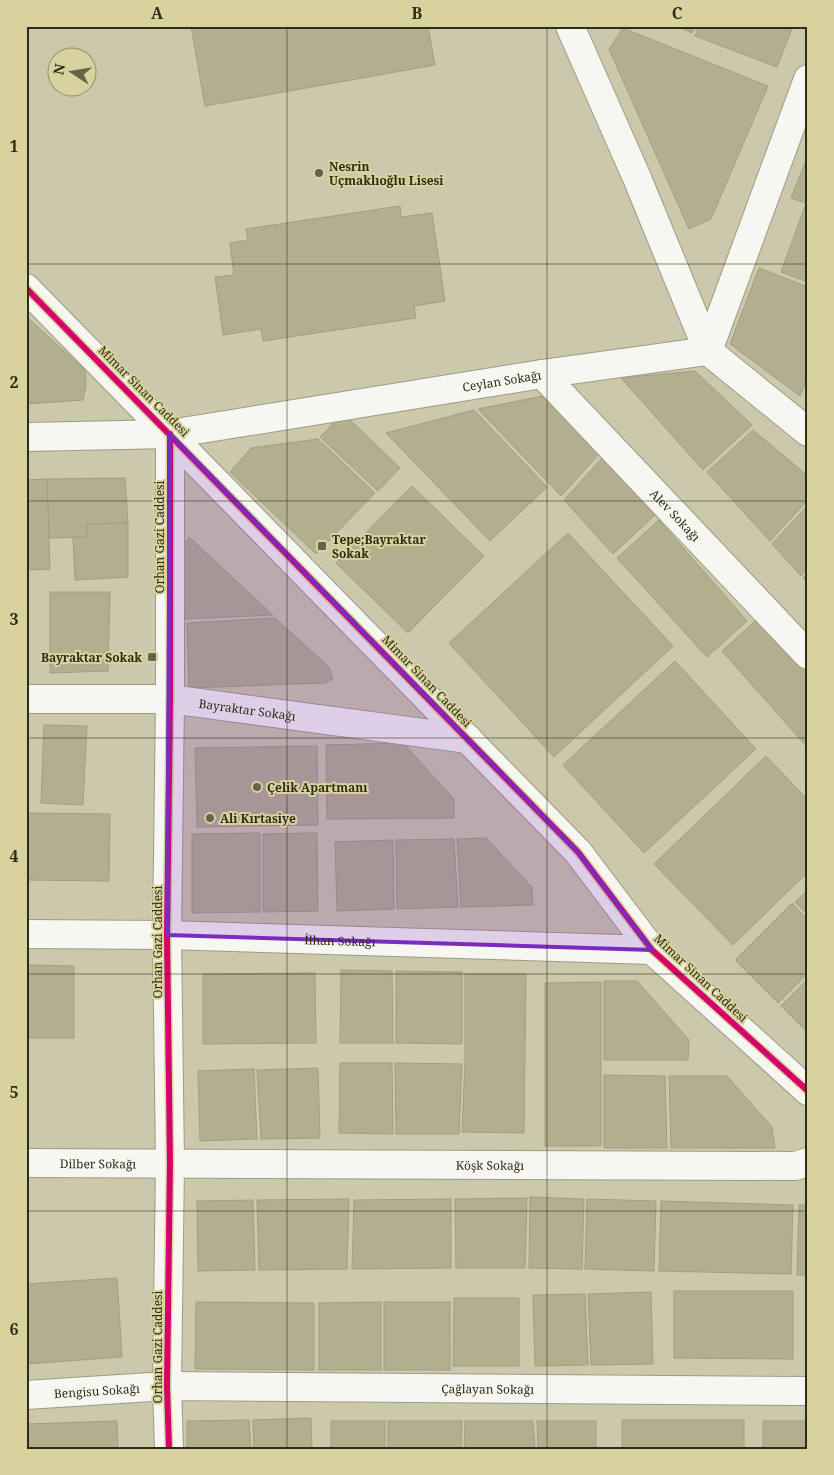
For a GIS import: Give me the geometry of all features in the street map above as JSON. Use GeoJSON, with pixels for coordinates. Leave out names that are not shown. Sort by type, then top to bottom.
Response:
{"type":"FeatureCollection","features":[{"type":"Feature","properties":{"kind":"street"},"geometry":{"type":"LineString","coordinates":[[570,26],[637,178],[708,352],[808,432]]}},
{"type":"Feature","properties":{"kind":"street"},"geometry":{"type":"LineString","coordinates":[[708,352],[808,78]]}},
{"type":"Feature","properties":{"kind":"street","name":"Mimar Sinan Caddesi"},"geometry":{"type":"LineString","coordinates":[[26,288],[578,852],[652,950],[808,1091]]}},
{"type":"Feature","properties":{"kind":"street","name":"Ceylan Sokağı"},"geometry":{"type":"LineString","coordinates":[[26,438],[170,434],[542,374],[708,352]]}},
{"type":"Feature","properties":{"kind":"street","name":"Alev Sokağı"},"geometry":{"type":"LineString","coordinates":[[542,374],[808,656]]}},
{"type":"Feature","properties":{"kind":"street","name":"Orhan Gazi Caddesi"},"geometry":{"type":"LineString","coordinates":[[169,1449],[170,1163],[167,935],[170,699],[170,434]]}},
{"type":"Feature","properties":{"kind":"street","name":"Bayraktar Sokağı"},"geometry":{"type":"LineString","coordinates":[[26,699],[170,699],[468,739]]}},
{"type":"Feature","properties":{"kind":"street","name":"İlhan Sokağı"},"geometry":{"type":"LineString","coordinates":[[26,934],[167,935],[652,950]]}},
{"type":"Feature","properties":{"kind":"street","name":"Köşk Sokağı"},"geometry":{"type":"LineString","coordinates":[[170,1163],[795,1166],[808,1162]]}},
{"type":"Feature","properties":{"kind":"street","name":"Dilber Sokağı"},"geometry":{"type":"LineString","coordinates":[[26,1163],[170,1163]]}},
{"type":"Feature","properties":{"kind":"street","name":"Çağlayan Sokağı"},"geometry":{"type":"LineString","coordinates":[[168,1386],[808,1391]]}},
{"type":"Feature","properties":{"kind":"street","name":"Bengisu Sokağı"},"geometry":{"type":"LineString","coordinates":[[26,1395],[168,1386]]}},
{"type":"Feature","properties":{"kind":"highlighted area"},"geometry":{"type":"Polygon","coordinates":[[[170,434],[578,852],[652,950],[167,935],[170,434]]]}},
{"type":"Feature","properties":{"kind":"building"},"geometry":{"type":"Polygon","coordinates":[[[191,26],[428,26],[435,65],[205,106],[191,26]]]}},
{"type":"Feature","properties":{"kind":"building"},"geometry":{"type":"Polygon","coordinates":[[[676,26],[695,26],[692,33],[676,26]]]}},
{"type":"Feature","properties":{"kind":"building"},"geometry":{"type":"Polygon","coordinates":[[[699,26],[793,26],[777,67],[695,36],[699,26]]]}},
{"type":"Feature","properties":{"kind":"building"},"geometry":{"type":"Polygon","coordinates":[[[623,28],[768,86],[711,219],[689,229],[609,49],[623,28]]]}},
{"type":"Feature","properties":{"kind":"building"},"geometry":{"type":"Polygon","coordinates":[[[808,155],[808,204],[791,198],[808,155]]]}},
{"type":"Feature","properties":{"kind":"building"},"geometry":{"type":"Polygon","coordinates":[[[400,206],[401,217],[432,213],[445,301],[414,306],[416,318],[263,341],[261,329],[223,335],[215,277],[234,275],[230,243],[248,240],[246,229],[400,206]]]}},
{"type":"Feature","properties":{"kind":"building"},"geometry":{"type":"Polygon","coordinates":[[[805,206],[808,207],[808,282],[781,272],[805,206]]]}},
{"type":"Feature","properties":{"kind":"building"},"geometry":{"type":"Polygon","coordinates":[[[759,268],[808,287],[808,377],[800,396],[730,344],[759,268]]]}},
{"type":"Feature","properties":{"kind":"building"},"geometry":{"type":"Polygon","coordinates":[[[26,316],[85,370],[86,386],[83,400],[26,404],[26,316]]]}},
{"type":"Feature","properties":{"kind":"building"},"geometry":{"type":"Polygon","coordinates":[[[695,371],[752,425],[703,470],[621,378],[695,371]]]}},
{"type":"Feature","properties":{"kind":"building"},"geometry":{"type":"Polygon","coordinates":[[[548,395],[600,453],[561,496],[478,409],[548,395]]]}},
{"type":"Feature","properties":{"kind":"building"},"geometry":{"type":"Polygon","coordinates":[[[474,410],[547,487],[490,541],[386,433],[474,410]]]}},
{"type":"Feature","properties":{"kind":"building"},"geometry":{"type":"Polygon","coordinates":[[[343,413],[400,468],[378,491],[320,437],[343,413]]]}},
{"type":"Feature","properties":{"kind":"building"},"geometry":{"type":"Polygon","coordinates":[[[753,430],[808,476],[808,500],[770,541],[707,472],[753,430]]]}},
{"type":"Feature","properties":{"kind":"building"},"geometry":{"type":"Polygon","coordinates":[[[318,439],[375,493],[316,554],[230,472],[251,448],[318,439]]]}},
{"type":"Feature","properties":{"kind":"building"},"geometry":{"type":"Polygon","coordinates":[[[603,457],[655,515],[613,554],[564,500],[603,457]]]}},
{"type":"Feature","properties":{"kind":"building"},"geometry":{"type":"Polygon","coordinates":[[[125,478],[128,523],[88,524],[86,537],[49,538],[47,479],[125,478]]]}},
{"type":"Feature","properties":{"kind":"building"},"geometry":{"type":"Polygon","coordinates":[[[47,479],[50,569],[26,570],[26,480],[47,479]]]}},
{"type":"Feature","properties":{"kind":"building"},"geometry":{"type":"Polygon","coordinates":[[[412,486],[484,556],[408,633],[336,563],[412,486]]]}},
{"type":"Feature","properties":{"kind":"building"},"geometry":{"type":"Polygon","coordinates":[[[808,505],[808,569],[801,576],[772,544],[808,505]]]}},
{"type":"Feature","properties":{"kind":"building"},"geometry":{"type":"Polygon","coordinates":[[[659,520],[747,621],[707,657],[617,558],[659,520]]]}},
{"type":"Feature","properties":{"kind":"building"},"geometry":{"type":"Polygon","coordinates":[[[128,523],[128,577],[75,580],[73,537],[86,537],[88,524],[128,523]]]}},
{"type":"Feature","properties":{"kind":"building"},"geometry":{"type":"Polygon","coordinates":[[[568,533],[673,646],[554,757],[449,643],[568,533]]]}},
{"type":"Feature","properties":{"kind":"building"},"geometry":{"type":"Polygon","coordinates":[[[189,537],[273,615],[185,619],[181,547],[189,537]]]}},
{"type":"Feature","properties":{"kind":"building"},"geometry":{"type":"Polygon","coordinates":[[[808,573],[808,583],[803,578],[808,573]]]}},
{"type":"Feature","properties":{"kind":"building"},"geometry":{"type":"Polygon","coordinates":[[[50,592],[110,592],[108,671],[50,673],[50,592]]]}},
{"type":"Feature","properties":{"kind":"building"},"geometry":{"type":"Polygon","coordinates":[[[762,615],[808,667],[808,748],[722,651],[762,615]]]}},
{"type":"Feature","properties":{"kind":"building"},"geometry":{"type":"Polygon","coordinates":[[[275,618],[329,667],[333,679],[325,683],[189,688],[187,623],[275,618]]]}},
{"type":"Feature","properties":{"kind":"building"},"geometry":{"type":"Polygon","coordinates":[[[675,661],[756,749],[644,853],[563,765],[675,661]]]}},
{"type":"Feature","properties":{"kind":"building"},"geometry":{"type":"Polygon","coordinates":[[[44,725],[87,726],[83,805],[41,803],[44,725]]]}},
{"type":"Feature","properties":{"kind":"building"},"geometry":{"type":"Polygon","coordinates":[[[403,743],[454,799],[454,818],[327,819],[326,745],[403,743]]]}},
{"type":"Feature","properties":{"kind":"building","name":"Çelik Apartmanı"},"geometry":{"type":"Polygon","coordinates":[[[317,746],[318,825],[197,827],[195,748],[317,746]]]}},
{"type":"Feature","properties":{"kind":"building"},"geometry":{"type":"Polygon","coordinates":[[[766,756],[808,800],[808,872],[733,945],[654,864],[766,756]]]}},
{"type":"Feature","properties":{"kind":"building"},"geometry":{"type":"Polygon","coordinates":[[[26,813],[110,814],[109,881],[26,880],[26,813]]]}},
{"type":"Feature","properties":{"kind":"building"},"geometry":{"type":"Polygon","coordinates":[[[260,833],[260,912],[192,913],[192,834],[260,833]]]}},
{"type":"Feature","properties":{"kind":"building"},"geometry":{"type":"Polygon","coordinates":[[[317,833],[318,911],[263,912],[263,834],[317,833]]]}},
{"type":"Feature","properties":{"kind":"building"},"geometry":{"type":"Polygon","coordinates":[[[486,838],[532,887],[533,905],[461,907],[457,839],[486,838]]]}},
{"type":"Feature","properties":{"kind":"building"},"geometry":{"type":"Polygon","coordinates":[[[454,839],[458,907],[397,909],[396,840],[454,839]]]}},
{"type":"Feature","properties":{"kind":"building"},"geometry":{"type":"Polygon","coordinates":[[[393,840],[394,909],[337,911],[335,842],[393,840]]]}},
{"type":"Feature","properties":{"kind":"building"},"geometry":{"type":"Polygon","coordinates":[[[808,890],[808,915],[795,902],[808,890]]]}},
{"type":"Feature","properties":{"kind":"building"},"geometry":{"type":"Polygon","coordinates":[[[792,903],[808,920],[808,973],[778,1003],[735,960],[792,903]]]}},
{"type":"Feature","properties":{"kind":"building"},"geometry":{"type":"Polygon","coordinates":[[[26,965],[74,966],[74,1038],[26,1038],[26,965]]]}},
{"type":"Feature","properties":{"kind":"building"},"geometry":{"type":"Polygon","coordinates":[[[341,970],[392,971],[393,1043],[340,1043],[341,970]]]}},
{"type":"Feature","properties":{"kind":"building"},"geometry":{"type":"Polygon","coordinates":[[[396,971],[462,972],[462,1044],[396,1043],[396,971]]]}},
{"type":"Feature","properties":{"kind":"building"},"geometry":{"type":"Polygon","coordinates":[[[315,973],[316,1043],[203,1044],[203,974],[315,973]]]}},
{"type":"Feature","properties":{"kind":"building"},"geometry":{"type":"Polygon","coordinates":[[[465,974],[526,974],[524,1133],[462,1132],[465,1062],[465,974]]]}},
{"type":"Feature","properties":{"kind":"building"},"geometry":{"type":"Polygon","coordinates":[[[808,979],[808,1033],[781,1006],[808,979]]]}},
{"type":"Feature","properties":{"kind":"building"},"geometry":{"type":"Polygon","coordinates":[[[604,981],[637,981],[689,1040],[688,1060],[604,1060],[604,981]]]}},
{"type":"Feature","properties":{"kind":"building"},"geometry":{"type":"Polygon","coordinates":[[[601,982],[601,1146],[545,1146],[545,983],[601,982]]]}},
{"type":"Feature","properties":{"kind":"building"},"geometry":{"type":"Polygon","coordinates":[[[340,1063],[392,1063],[393,1134],[339,1133],[340,1063]]]}},
{"type":"Feature","properties":{"kind":"building"},"geometry":{"type":"Polygon","coordinates":[[[395,1063],[462,1064],[459,1134],[396,1134],[395,1063]]]}},
{"type":"Feature","properties":{"kind":"building"},"geometry":{"type":"Polygon","coordinates":[[[318,1068],[320,1138],[261,1139],[257,1070],[318,1068]]]}},
{"type":"Feature","properties":{"kind":"building"},"geometry":{"type":"Polygon","coordinates":[[[254,1069],[257,1139],[200,1141],[198,1071],[254,1069]]]}},
{"type":"Feature","properties":{"kind":"building"},"geometry":{"type":"Polygon","coordinates":[[[604,1075],[665,1076],[667,1148],[604,1148],[604,1075]]]}},
{"type":"Feature","properties":{"kind":"building"},"geometry":{"type":"Polygon","coordinates":[[[669,1076],[727,1076],[772,1127],[775,1148],[671,1148],[669,1076]]]}},
{"type":"Feature","properties":{"kind":"building"},"geometry":{"type":"Polygon","coordinates":[[[530,1197],[584,1199],[582,1269],[529,1268],[530,1197]]]}},
{"type":"Feature","properties":{"kind":"building"},"geometry":{"type":"Polygon","coordinates":[[[527,1198],[525,1268],[456,1268],[455,1199],[527,1198]]]}},
{"type":"Feature","properties":{"kind":"building"},"geometry":{"type":"Polygon","coordinates":[[[349,1199],[347,1269],[259,1270],[257,1200],[349,1199]]]}},
{"type":"Feature","properties":{"kind":"building"},"geometry":{"type":"Polygon","coordinates":[[[451,1199],[451,1268],[352,1269],[354,1200],[451,1199]]]}},
{"type":"Feature","properties":{"kind":"building"},"geometry":{"type":"Polygon","coordinates":[[[587,1199],[656,1201],[654,1271],[585,1269],[587,1199]]]}},
{"type":"Feature","properties":{"kind":"building"},"geometry":{"type":"Polygon","coordinates":[[[253,1200],[255,1270],[198,1271],[197,1201],[253,1200]]]}},
{"type":"Feature","properties":{"kind":"building"},"geometry":{"type":"Polygon","coordinates":[[[661,1201],[793,1205],[791,1274],[659,1271],[661,1201]]]}},
{"type":"Feature","properties":{"kind":"building"},"geometry":{"type":"Polygon","coordinates":[[[799,1205],[808,1205],[808,1275],[797,1275],[799,1205]]]}},
{"type":"Feature","properties":{"kind":"building"},"geometry":{"type":"Polygon","coordinates":[[[117,1278],[122,1357],[26,1364],[26,1284],[117,1278]]]}},
{"type":"Feature","properties":{"kind":"building"},"geometry":{"type":"Polygon","coordinates":[[[674,1291],[793,1291],[793,1359],[674,1358],[674,1291]]]}},
{"type":"Feature","properties":{"kind":"building"},"geometry":{"type":"Polygon","coordinates":[[[651,1292],[653,1364],[591,1365],[588,1294],[651,1292]]]}},
{"type":"Feature","properties":{"kind":"building"},"geometry":{"type":"Polygon","coordinates":[[[585,1294],[588,1365],[535,1366],[533,1295],[585,1294]]]}},
{"type":"Feature","properties":{"kind":"building"},"geometry":{"type":"Polygon","coordinates":[[[454,1298],[519,1298],[519,1366],[453,1366],[454,1298]]]}},
{"type":"Feature","properties":{"kind":"building"},"geometry":{"type":"Polygon","coordinates":[[[196,1302],[314,1303],[314,1370],[195,1369],[196,1302]]]}},
{"type":"Feature","properties":{"kind":"building"},"geometry":{"type":"Polygon","coordinates":[[[381,1302],[381,1370],[319,1370],[319,1303],[381,1302]]]}},
{"type":"Feature","properties":{"kind":"building"},"geometry":{"type":"Polygon","coordinates":[[[384,1302],[450,1302],[450,1370],[384,1370],[384,1302]]]}},
{"type":"Feature","properties":{"kind":"building"},"geometry":{"type":"Polygon","coordinates":[[[311,1418],[312,1449],[254,1449],[253,1420],[311,1418]]]}},
{"type":"Feature","properties":{"kind":"building"},"geometry":{"type":"Polygon","coordinates":[[[249,1420],[251,1449],[187,1449],[187,1421],[249,1420]]]}},
{"type":"Feature","properties":{"kind":"building"},"geometry":{"type":"Polygon","coordinates":[[[622,1420],[744,1420],[744,1449],[622,1449],[622,1420]]]}},
{"type":"Feature","properties":{"kind":"building"},"geometry":{"type":"Polygon","coordinates":[[[117,1421],[118,1449],[26,1449],[26,1424],[117,1421]]]}},
{"type":"Feature","properties":{"kind":"building"},"geometry":{"type":"Polygon","coordinates":[[[331,1421],[385,1421],[385,1449],[331,1449],[331,1421]]]}},
{"type":"Feature","properties":{"kind":"building"},"geometry":{"type":"Polygon","coordinates":[[[388,1421],[462,1421],[461,1449],[388,1449],[388,1421]]]}},
{"type":"Feature","properties":{"kind":"building"},"geometry":{"type":"Polygon","coordinates":[[[465,1421],[533,1421],[535,1449],[464,1449],[465,1421]]]}},
{"type":"Feature","properties":{"kind":"building"},"geometry":{"type":"Polygon","coordinates":[[[537,1421],[596,1421],[596,1449],[538,1449],[537,1421]]]}},
{"type":"Feature","properties":{"kind":"building"},"geometry":{"type":"Polygon","coordinates":[[[763,1421],[808,1421],[808,1449],[763,1449],[763,1421]]]}},
{"type":"Feature","properties":{"kind":"cycle path"},"geometry":{"type":"LineString","coordinates":[[26,288],[578,852],[652,950],[808,1091]]}},
{"type":"Feature","properties":{"kind":"cycle path"},"geometry":{"type":"LineString","coordinates":[[169,1449],[167,1386],[170,1163],[167,935],[170,699],[170,434]]}},
{"type":"Feature","properties":{"kind":"place","name":"Nesrin Uçmaklıoğlu Lisesi"},"geometry":{"type":"Point","coordinates":[319,173]}},
{"type":"Feature","properties":{"kind":"place","name":"Tepe;Bayraktar Sokak"},"geometry":{"type":"Point","coordinates":[322,546]}},
{"type":"Feature","properties":{"kind":"place","name":"Bayraktar Sokak"},"geometry":{"type":"Point","coordinates":[152,657]}},
{"type":"Feature","properties":{"kind":"place","name":"Çelik Apartmanı"},"geometry":{"type":"Point","coordinates":[257,787]}},
{"type":"Feature","properties":{"kind":"place","name":"Ali Kırtasiye"},"geometry":{"type":"Point","coordinates":[210,818]}}]}
